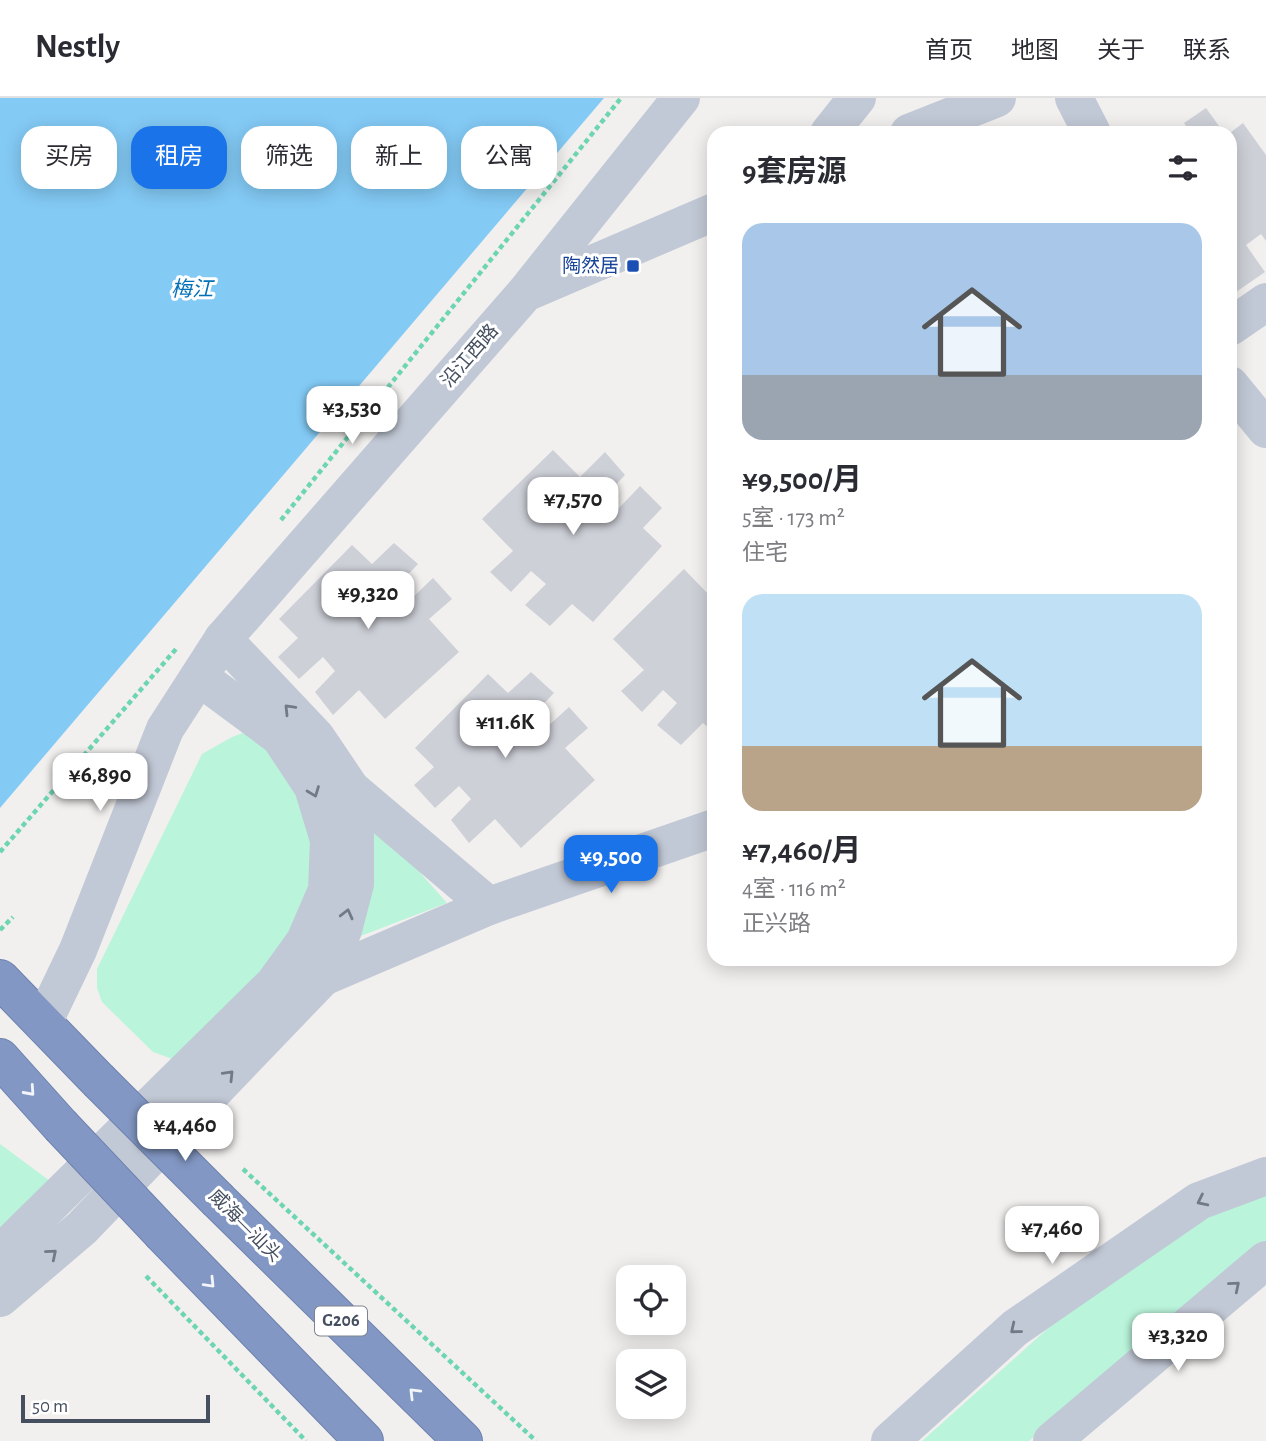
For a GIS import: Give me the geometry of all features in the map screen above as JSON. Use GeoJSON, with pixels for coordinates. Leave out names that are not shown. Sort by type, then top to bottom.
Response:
{"type":"FeatureCollection","features":[{"type":"Feature","properties":{"kind":"highway","name":"威海—汕头"},"geometry":{"type":"LineString","coordinates":[[0,979],[98,1080],[463,1441]]}},
{"type":"Feature","properties":{"kind":"highway"},"geometry":{"type":"LineString","coordinates":[[0,1058],[163,1234],[364,1441]]}},
{"type":"Feature","properties":{"kind":"street","name":"沿江西路"},"geometry":{"type":"LineString","coordinates":[[43,1023],[78,950],[165,729],[223,639],[526,292],[681,98]]}},
{"type":"Feature","properties":{"kind":"street"},"geometry":{"type":"LineString","coordinates":[[835,126],[857,98]]}},
{"type":"Feature","properties":{"kind":"street"},"geometry":{"type":"LineString","coordinates":[[927,126],[997,98]]}},
{"type":"Feature","properties":{"kind":"street"},"geometry":{"type":"LineString","coordinates":[[1074,98],[1088,126]]}},
{"type":"Feature","properties":{"kind":"street"},"geometry":{"type":"LineString","coordinates":[[526,292],[707,215]]}},
{"type":"Feature","properties":{"kind":"street"},"geometry":{"type":"LineString","coordinates":[[1237,322],[1266,302]]}},
{"type":"Feature","properties":{"kind":"street"},"geometry":{"type":"LineString","coordinates":[[1237,393],[1266,429]]}},
{"type":"Feature","properties":{"kind":"street"},"geometry":{"type":"LineString","coordinates":[[223,639],[316,737],[351,789],[489,906]]}},
{"type":"Feature","properties":{"kind":"street"},"geometry":{"type":"LineString","coordinates":[[0,1254],[274,984],[304,941],[327,890],[329,840],[313,787],[280,737],[199,677]]}},
{"type":"Feature","properties":{"kind":"street"},"geometry":{"type":"LineString","coordinates":[[0,1298],[82,1228],[323,977],[343,930],[355,884],[351,789]]}},
{"type":"Feature","properties":{"kind":"street"},"geometry":{"type":"LineString","coordinates":[[323,977],[489,906],[707,830]]}},
{"type":"Feature","properties":{"kind":"street"},"geometry":{"type":"LineString","coordinates":[[890,1441],[1026,1320],[1199,1201],[1266,1176]]}},
{"type":"Feature","properties":{"kind":"street"},"geometry":{"type":"LineString","coordinates":[[1052,1441],[1266,1260]]}},
{"type":"Feature","properties":{"kind":"path"},"geometry":{"type":"LineString","coordinates":[[276,526],[621,98]]}},
{"type":"Feature","properties":{"kind":"path"},"geometry":{"type":"LineString","coordinates":[[0,852],[181,644]]}},
{"type":"Feature","properties":{"kind":"path"},"geometry":{"type":"LineString","coordinates":[[0,930],[13,917]]}},
{"type":"Feature","properties":{"kind":"path"},"geometry":{"type":"LineString","coordinates":[[243,1169],[536,1441]]}},
{"type":"Feature","properties":{"kind":"path"},"geometry":{"type":"LineString","coordinates":[[146,1276],[306,1441]]}},
{"type":"Feature","properties":{"kind":"green space"},"geometry":{"type":"Polygon","coordinates":[[[256,728],[313,786],[313,924],[175,1060],[153,1052],[102,1002],[97,988],[97,969],[202,754],[232,737],[256,728]]]}},
{"type":"Feature","properties":{"kind":"green space"},"geometry":{"type":"Polygon","coordinates":[[[373,820],[447,903],[358,937],[373,820]]]}},
{"type":"Feature","properties":{"kind":"green space"},"geometry":{"type":"Polygon","coordinates":[[[0,1144],[54,1184],[0,1236],[0,1144]]]}},
{"type":"Feature","properties":{"kind":"green space"},"geometry":{"type":"Polygon","coordinates":[[[1266,1189],[1266,1243],[1029,1441],[922,1441],[1083,1297],[1188,1227],[1266,1189]]]}},
{"type":"Feature","properties":{"kind":"water","name":"梅江"},"geometry":{"type":"Polygon","coordinates":[[[0,98],[604,98],[557,153],[557,126],[461,126],[461,189],[527,189],[0,808],[0,98]]]}},
{"type":"Feature","properties":{"kind":"building"},"geometry":{"type":"Polygon","coordinates":[[[1206,108],[1219,126],[1186,126],[1184,123],[1206,108]]]}},
{"type":"Feature","properties":{"kind":"building"},"geometry":{"type":"Polygon","coordinates":[[[1243,123],[1266,155],[1266,241],[1261,234],[1246,245],[1265,272],[1237,291],[1237,128],[1243,123]]]}},
{"type":"Feature","properties":{"kind":"building"},"geometry":{"type":"Polygon","coordinates":[[[553,450],[580,477],[605,452],[625,475],[605,496],[618,509],[640,486],[662,508],[643,528],[662,546],[593,622],[572,604],[550,626],[525,605],[546,584],[531,571],[511,592],[490,572],[513,551],[482,519],[553,450]]]}},
{"type":"Feature","properties":{"kind":"building"},"geometry":{"type":"Polygon","coordinates":[[[394,543],[418,564],[398,585],[411,599],[433,578],[452,599],[429,619],[459,652],[385,719],[359,690],[333,715],[315,692],[335,671],[323,657],[299,679],[278,657],[298,638],[279,619],[352,545],[372,564],[394,543]]]}},
{"type":"Feature","properties":{"kind":"building"},"geometry":{"type":"Polygon","coordinates":[[[684,569],[707,593],[707,727],[703,723],[681,745],[657,725],[677,703],[663,690],[642,712],[621,691],[644,670],[613,639],[684,569]]]}},
{"type":"Feature","properties":{"kind":"building"},"geometry":{"type":"Polygon","coordinates":[[[531,672],[554,693],[534,714],[547,727],[569,707],[588,728],[565,748],[595,780],[521,848],[495,819],[469,843],[451,820],[471,799],[459,786],[435,808],[414,785],[434,767],[415,748],[488,674],[508,693],[531,672]]]}},
{"type":"Feature","properties":{"kind":"place","name":"陶然居"},"geometry":{"type":"Point","coordinates":[633,266]}}]}
